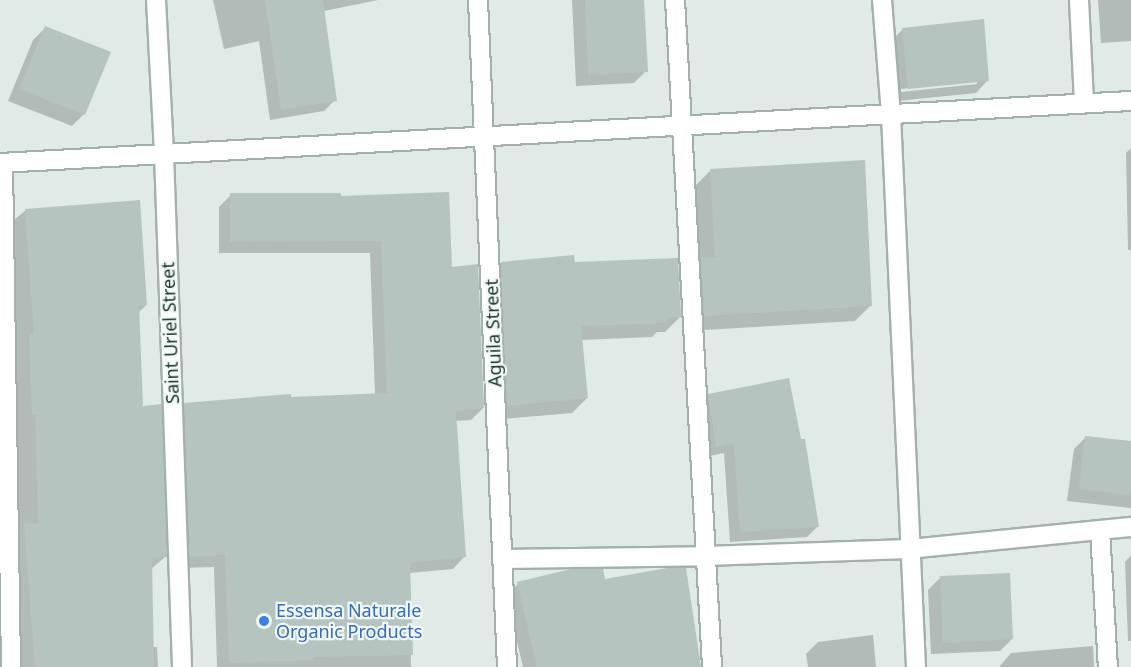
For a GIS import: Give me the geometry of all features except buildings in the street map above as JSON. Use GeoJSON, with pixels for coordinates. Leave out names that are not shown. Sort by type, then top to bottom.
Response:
{"type":"FeatureCollection","features":[{"type":"Feature","properties":{"kind":"street","name":"Saint Uriel Street"},"geometry":{"type":"LineString","coordinates":[[156,0],[164,154],[182,667]]}},
{"type":"Feature","properties":{"kind":"street","name":"Aguila Street"},"geometry":{"type":"LineString","coordinates":[[478,0],[507,667]]}},
{"type":"Feature","properties":{"kind":"street"},"geometry":{"type":"LineString","coordinates":[[675,0],[712,667]]}},
{"type":"Feature","properties":{"kind":"street"},"geometry":{"type":"LineString","coordinates":[[882,0],[891,115],[916,667]]}},
{"type":"Feature","properties":{"kind":"street"},"geometry":{"type":"LineString","coordinates":[[1078,0],[1084,103]]}},
{"type":"Feature","properties":{"kind":"street"},"geometry":{"type":"LineString","coordinates":[[11,667],[2,163],[1131,101]]}},
{"type":"Feature","properties":{"kind":"street"},"geometry":{"type":"LineString","coordinates":[[502,560],[909,549],[1131,527]]}},
{"type":"Feature","properties":{"kind":"street"},"geometry":{"type":"LineString","coordinates":[[1100,530],[1108,667]]}},
{"type":"Feature","properties":{"kind":"place","name":"Essensa Naturale Organic Products"},"geometry":{"type":"Point","coordinates":[264,621]}}]}
